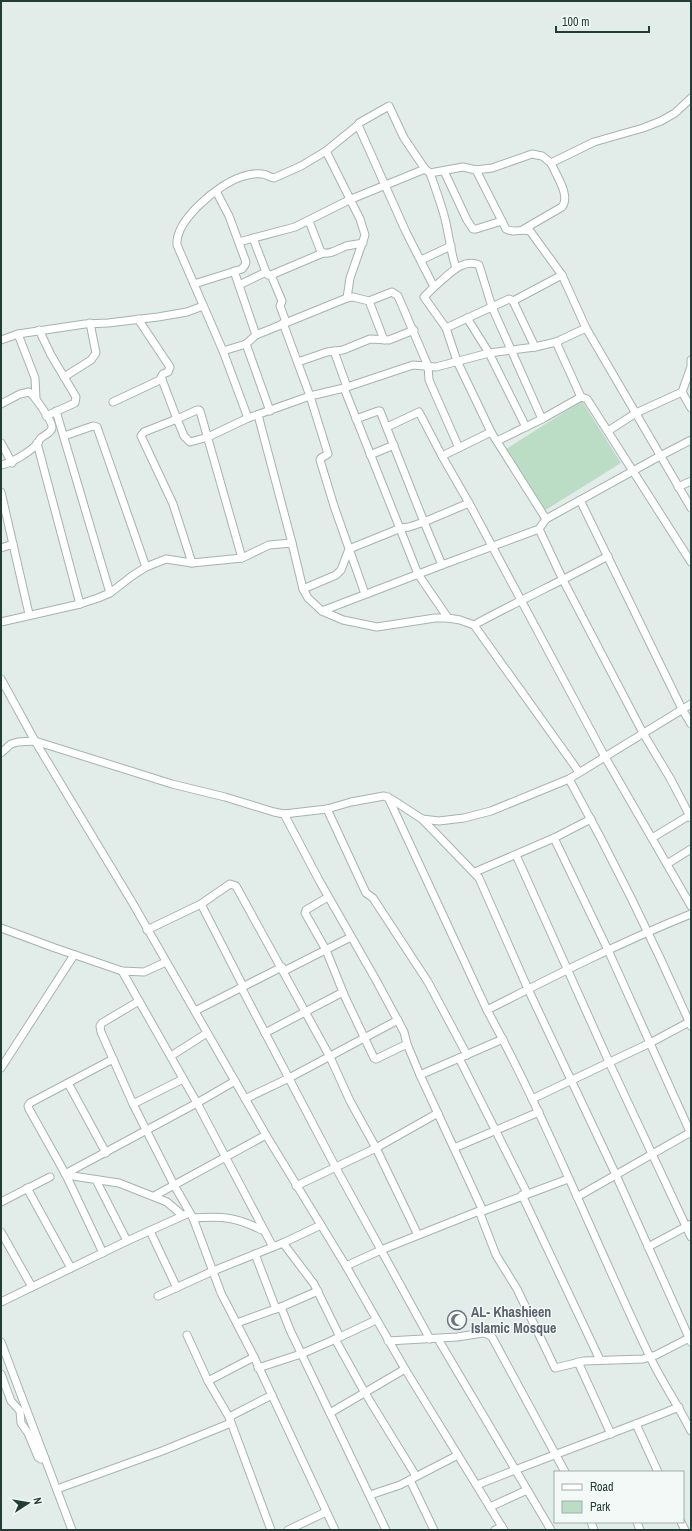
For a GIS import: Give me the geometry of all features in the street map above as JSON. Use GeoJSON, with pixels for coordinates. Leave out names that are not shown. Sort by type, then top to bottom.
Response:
{"type":"FeatureCollection","features":[{"type":"Feature","properties":{"kind":"street"},"geometry":{"type":"LineString","coordinates":[[551,163],[594,142],[643,128],[661,121],[675,113],[691,98]]}},
{"type":"Feature","properties":{"kind":"street"},"geometry":{"type":"LineString","coordinates":[[248,418],[223,351],[177,245],[176,239],[184,220],[192,211],[216,191],[242,176],[264,174],[270,178],[274,178],[301,166],[326,152],[359,123],[389,106],[404,138],[428,171],[444,214],[456,268]]}},
{"type":"Feature","properties":{"kind":"street"},"geometry":{"type":"LineString","coordinates":[[358,125],[406,232],[434,287]]}},
{"type":"Feature","properties":{"kind":"street"},"geometry":{"type":"LineString","coordinates":[[326,152],[349,200],[360,219],[365,235],[350,278],[347,298]]}},
{"type":"Feature","properties":{"kind":"street"},"geometry":{"type":"LineString","coordinates":[[239,242],[295,227],[349,200],[385,185],[428,171],[444,171],[462,166],[476,170],[492,168],[532,154],[542,156],[551,163],[566,196],[566,203],[562,207],[524,229],[514,232],[510,231],[506,229],[476,170]]}},
{"type":"Feature","properties":{"kind":"street"},"geometry":{"type":"LineString","coordinates":[[444,171],[467,220],[473,229],[502,221]]}},
{"type":"Feature","properties":{"kind":"street"},"geometry":{"type":"LineString","coordinates":[[194,284],[242,269],[246,262],[239,242],[216,191]]}},
{"type":"Feature","properties":{"kind":"street"},"geometry":{"type":"LineString","coordinates":[[309,221],[323,254]]}},
{"type":"Feature","properties":{"kind":"street"},"geometry":{"type":"LineString","coordinates":[[524,229],[530,231],[562,275],[586,328],[691,508]]}},
{"type":"Feature","properties":{"kind":"street"},"geometry":{"type":"LineString","coordinates":[[253,238],[282,301],[280,306],[284,323],[310,396],[328,454],[320,460],[349,549],[366,594]]}},
{"type":"Feature","properties":{"kind":"street"},"geometry":{"type":"LineString","coordinates":[[239,286],[323,254],[347,246],[363,243]]}},
{"type":"Feature","properties":{"kind":"street"},"geometry":{"type":"LineString","coordinates":[[421,260],[450,246]]}},
{"type":"Feature","properties":{"kind":"street"},"geometry":{"type":"LineString","coordinates":[[542,419],[492,307],[479,266],[468,263],[456,268],[424,297],[446,328],[457,361],[491,432],[546,519]]}},
{"type":"Feature","properties":{"kind":"street"},"geometry":{"type":"LineString","coordinates":[[234,271],[256,335]]}},
{"type":"Feature","properties":{"kind":"street"},"geometry":{"type":"LineString","coordinates":[[446,328],[509,299],[513,301],[562,275]]}},
{"type":"Feature","properties":{"kind":"street"},"geometry":{"type":"LineString","coordinates":[[223,351],[246,344],[256,335],[347,298],[353,297],[369,301],[392,292],[395,293],[398,296],[414,330],[428,366],[429,380],[459,448]]}},
{"type":"Feature","properties":{"kind":"street"},"geometry":{"type":"LineString","coordinates":[[369,301],[384,340]]}},
{"type":"Feature","properties":{"kind":"street"},"geometry":{"type":"LineString","coordinates":[[513,301],[535,347]]}},
{"type":"Feature","properties":{"kind":"street"},"geometry":{"type":"LineString","coordinates":[[1,340],[18,334],[39,330],[90,323],[108,323],[186,312],[203,306]]}},
{"type":"Feature","properties":{"kind":"street"},"geometry":{"type":"LineString","coordinates":[[467,318],[489,353],[526,427]]}},
{"type":"Feature","properties":{"kind":"street"},"geometry":{"type":"LineString","coordinates":[[138,319],[170,367],[168,372],[162,375],[162,379],[176,419],[184,436],[190,442],[208,437],[248,418],[310,396],[345,387],[413,365],[436,367],[489,353],[535,347],[556,342],[586,328]]}},
{"type":"Feature","properties":{"kind":"street"},"geometry":{"type":"LineString","coordinates":[[64,377],[95,357],[96,347],[90,323]]}},
{"type":"Feature","properties":{"kind":"street"},"geometry":{"type":"LineString","coordinates":[[39,330],[76,400],[75,403],[46,416]]}},
{"type":"Feature","properties":{"kind":"street"},"geometry":{"type":"LineString","coordinates":[[298,362],[327,352],[343,350],[370,339],[389,340],[414,330]]}},
{"type":"Feature","properties":{"kind":"street"},"geometry":{"type":"LineString","coordinates":[[18,334],[34,374],[36,399]]}},
{"type":"Feature","properties":{"kind":"street"},"geometry":{"type":"LineString","coordinates":[[556,342],[581,397],[587,399],[632,472],[691,562]]}},
{"type":"Feature","properties":{"kind":"street"},"geometry":{"type":"LineString","coordinates":[[246,344],[270,411]]}},
{"type":"Feature","properties":{"kind":"street"},"geometry":{"type":"LineString","coordinates":[[334,351],[356,419],[418,574],[448,618]]}},
{"type":"Feature","properties":{"kind":"street"},"geometry":{"type":"LineString","coordinates":[[691,360],[686,395],[691,408]]}},
{"type":"Feature","properties":{"kind":"street"},"geometry":{"type":"LineString","coordinates":[[113,402],[162,379]]}},
{"type":"Feature","properties":{"kind":"street"},"geometry":{"type":"LineString","coordinates":[[1,404],[25,391],[33,394],[52,428],[50,432],[40,438],[37,444],[12,463],[1,465]]}},
{"type":"Feature","properties":{"kind":"street"},"geometry":{"type":"LineString","coordinates":[[608,431],[636,414],[686,395]]}},
{"type":"Feature","properties":{"kind":"street"},"geometry":{"type":"LineString","coordinates":[[497,441],[542,419],[581,397]]}},
{"type":"Feature","properties":{"kind":"street"},"geometry":{"type":"LineString","coordinates":[[192,563],[173,504],[141,436],[144,432],[199,410],[242,558]]}},
{"type":"Feature","properties":{"kind":"street"},"geometry":{"type":"LineString","coordinates":[[356,419],[378,410],[382,414],[442,565]]}},
{"type":"Feature","properties":{"kind":"street"},"geometry":{"type":"LineString","coordinates":[[56,411],[110,593]]}},
{"type":"Feature","properties":{"kind":"street"},"geometry":{"type":"LineString","coordinates":[[386,427],[419,412],[605,757],[691,906]]}},
{"type":"Feature","properties":{"kind":"street"},"geometry":{"type":"LineString","coordinates":[[258,415],[303,589],[308,598],[322,611],[343,620],[377,626],[434,618],[460,620],[474,625],[579,772]]}},
{"type":"Feature","properties":{"kind":"street"},"geometry":{"type":"LineString","coordinates":[[64,436],[93,426],[97,427],[146,567]]}},
{"type":"Feature","properties":{"kind":"street"},"geometry":{"type":"LineString","coordinates":[[442,456],[491,432]]}},
{"type":"Feature","properties":{"kind":"street"},"geometry":{"type":"LineString","coordinates":[[322,611],[492,545],[539,529],[546,519],[691,440]]}},
{"type":"Feature","properties":{"kind":"street"},"geometry":{"type":"LineString","coordinates":[[1,443],[12,463]]}},
{"type":"Feature","properties":{"kind":"street"},"geometry":{"type":"LineString","coordinates":[[37,444],[80,604]]}},
{"type":"Feature","properties":{"kind":"street"},"geometry":{"type":"LineString","coordinates":[[370,455],[394,446]]}},
{"type":"Feature","properties":{"kind":"street"},"geometry":{"type":"LineString","coordinates":[[678,486],[691,481]]}},
{"type":"Feature","properties":{"kind":"street"},"geometry":{"type":"LineString","coordinates":[[1,492],[29,614]]}},
{"type":"Feature","properties":{"kind":"street"},"geometry":{"type":"LineString","coordinates":[[580,500],[682,709],[691,724]]}},
{"type":"Feature","properties":{"kind":"street"},"geometry":{"type":"LineString","coordinates":[[303,589],[336,575],[341,570],[349,549],[400,528],[409,527],[424,522],[469,503]]}},
{"type":"Feature","properties":{"kind":"street"},"geometry":{"type":"LineString","coordinates":[[539,529],[563,580],[643,734],[670,778],[690,816],[652,838]]}},
{"type":"Feature","properties":{"kind":"street"},"geometry":{"type":"LineString","coordinates":[[1,622],[29,614],[80,604],[110,593],[146,567],[166,559],[192,563],[242,558],[269,546],[292,543]]}},
{"type":"Feature","properties":{"kind":"street"},"geometry":{"type":"LineString","coordinates":[[1,548],[13,544]]}},
{"type":"Feature","properties":{"kind":"street"},"geometry":{"type":"LineString","coordinates":[[474,625],[608,556]]}},
{"type":"Feature","properties":{"kind":"street"},"geometry":{"type":"LineString","coordinates":[[1,679],[35,741],[296,1186],[346,1266],[388,1341],[503,1528],[495,1530]]}},
{"type":"Feature","properties":{"kind":"street"},"geometry":{"type":"LineString","coordinates":[[422,818],[439,821],[464,818],[478,815],[531,796],[569,779],[691,704]]}},
{"type":"Feature","properties":{"kind":"street"},"geometry":{"type":"LineString","coordinates":[[1,753],[11,744],[35,741],[172,784],[284,814],[327,810],[351,802],[384,796],[422,818],[475,872],[479,878],[528,989],[616,1175],[690,1339],[650,1358],[578,1362],[557,1368],[554,1367],[517,1289],[496,1255],[481,1211],[454,1148],[420,1076],[407,1044],[404,1032],[328,897],[284,814]]}},
{"type":"Feature","properties":{"kind":"street"},"geometry":{"type":"LineString","coordinates":[[532,1099],[690,1023],[648,932],[569,779]]}},
{"type":"Feature","properties":{"kind":"street"},"geometry":{"type":"LineString","coordinates":[[388,797],[487,1010],[503,1038],[539,1112],[650,1358],[666,1388],[679,1407],[691,1431]]}},
{"type":"Feature","properties":{"kind":"street"},"geometry":{"type":"LineString","coordinates":[[327,810],[366,893],[373,898],[428,982],[467,1055]]}},
{"type":"Feature","properties":{"kind":"street"},"geometry":{"type":"LineString","coordinates":[[475,872],[554,838],[591,820]]}},
{"type":"Feature","properties":{"kind":"street"},"geometry":{"type":"LineString","coordinates":[[554,838],[608,950],[691,1133],[577,1198]]}},
{"type":"Feature","properties":{"kind":"street"},"geometry":{"type":"LineString","coordinates":[[667,864],[691,850]]}},
{"type":"Feature","properties":{"kind":"street"},"geometry":{"type":"LineString","coordinates":[[516,855],[652,1154],[689,1225],[691,1237]]}},
{"type":"Feature","properties":{"kind":"street"},"geometry":{"type":"LineString","coordinates":[[147,930],[201,904],[230,884],[234,884],[306,1011],[330,1057],[350,1101],[376,1148],[418,1235]]}},
{"type":"Feature","properties":{"kind":"street"},"geometry":{"type":"LineString","coordinates":[[328,897],[305,912],[326,950],[343,992],[374,1059],[407,1044]]}},
{"type":"Feature","properties":{"kind":"street"},"geometry":{"type":"LineString","coordinates":[[201,904],[265,1033],[336,1168],[430,1339]]}},
{"type":"Feature","properties":{"kind":"street"},"geometry":{"type":"LineString","coordinates":[[487,1010],[608,950],[691,914]]}},
{"type":"Feature","properties":{"kind":"street"},"geometry":{"type":"LineString","coordinates":[[1,928],[122,971],[146,971],[166,962]]}},
{"type":"Feature","properties":{"kind":"street"},"geometry":{"type":"LineString","coordinates":[[194,1010],[242,986],[326,950],[351,937]]}},
{"type":"Feature","properties":{"kind":"street"},"geometry":{"type":"LineString","coordinates":[[1,1068],[74,955]]}},
{"type":"Feature","properties":{"kind":"street"},"geometry":{"type":"LineString","coordinates":[[122,971],[197,1103],[273,1247]]}},
{"type":"Feature","properties":{"kind":"street"},"geometry":{"type":"LineString","coordinates":[[265,1033],[343,992]]}},
{"type":"Feature","properties":{"kind":"street"},"geometry":{"type":"LineString","coordinates":[[139,1001],[100,1026],[100,1032],[133,1104],[191,1216],[221,1293],[254,1357],[335,1530]]}},
{"type":"Feature","properties":{"kind":"street"},"geometry":{"type":"LineString","coordinates":[[245,1099],[330,1057],[398,1020]]}},
{"type":"Feature","properties":{"kind":"street"},"geometry":{"type":"LineString","coordinates":[[170,1056],[207,1033]]}},
{"type":"Feature","properties":{"kind":"street"},"geometry":{"type":"LineString","coordinates":[[420,1076],[503,1038]]}},
{"type":"Feature","properties":{"kind":"street"},"geometry":{"type":"LineString","coordinates":[[459,1058],[525,1194],[600,1360]]}},
{"type":"Feature","properties":{"kind":"street"},"geometry":{"type":"LineString","coordinates":[[103,1253],[66,1174],[28,1106],[30,1103],[113,1060]]}},
{"type":"Feature","properties":{"kind":"street"},"geometry":{"type":"LineString","coordinates":[[133,1104],[182,1079]]}},
{"type":"Feature","properties":{"kind":"street"},"geometry":{"type":"LineString","coordinates":[[66,1174],[235,1081]]}},
{"type":"Feature","properties":{"kind":"street"},"geometry":{"type":"LineString","coordinates":[[68,1083],[106,1153]]}},
{"type":"Feature","properties":{"kind":"street"},"geometry":{"type":"LineString","coordinates":[[454,1148],[539,1112]]}},
{"type":"Feature","properties":{"kind":"street"},"geometry":{"type":"LineString","coordinates":[[296,1186],[376,1148],[438,1114]]}},
{"type":"Feature","properties":{"kind":"street"},"geometry":{"type":"LineString","coordinates":[[154,1196],[266,1135]]}},
{"type":"Feature","properties":{"kind":"street"},"geometry":{"type":"LineString","coordinates":[[66,1174],[119,1183],[167,1202],[182,1216]]}},
{"type":"Feature","properties":{"kind":"street"},"geometry":{"type":"LineString","coordinates":[[1,1202],[50,1176]]}},
{"type":"Feature","properties":{"kind":"street"},"geometry":{"type":"LineString","coordinates":[[346,1266],[418,1235],[568,1179]]}},
{"type":"Feature","properties":{"kind":"street"},"geometry":{"type":"LineString","coordinates":[[96,1180],[127,1240]]}},
{"type":"Feature","properties":{"kind":"street"},"geometry":{"type":"LineString","coordinates":[[27,1188],[71,1268]]}},
{"type":"Feature","properties":{"kind":"street"},"geometry":{"type":"LineString","coordinates":[[1,1302],[127,1240],[182,1216],[226,1217],[249,1223],[264,1231]]}},
{"type":"Feature","properties":{"kind":"street"},"geometry":{"type":"LineString","coordinates":[[158,1296],[213,1271],[301,1236],[321,1225]]}},
{"type":"Feature","properties":{"kind":"street"},"geometry":{"type":"LineString","coordinates":[[648,1247],[689,1225]]}},
{"type":"Feature","properties":{"kind":"street"},"geometry":{"type":"LineString","coordinates":[[150,1231],[177,1288]]}},
{"type":"Feature","properties":{"kind":"street"},"geometry":{"type":"LineString","coordinates":[[1,1232],[32,1287]]}},
{"type":"Feature","properties":{"kind":"street"},"geometry":{"type":"LineString","coordinates":[[283,1243],[304,1269],[318,1291],[337,1338],[365,1393],[413,1478],[434,1530]]}},
{"type":"Feature","properties":{"kind":"street"},"geometry":{"type":"LineString","coordinates":[[255,1254],[279,1308],[386,1530]]}},
{"type":"Feature","properties":{"kind":"street"},"geometry":{"type":"LineString","coordinates":[[237,1323],[279,1308],[318,1291]]}},
{"type":"Feature","properties":{"kind":"street"},"geometry":{"type":"LineString","coordinates":[[258,1368],[302,1354],[376,1320]]}},
{"type":"Feature","properties":{"kind":"street"},"geometry":{"type":"LineString","coordinates":[[388,1341],[438,1339],[483,1333],[492,1337],[564,1471]]}},
{"type":"Feature","properties":{"kind":"street"},"geometry":{"type":"LineString","coordinates":[[187,1335],[208,1381],[230,1420],[271,1530]]}},
{"type":"Feature","properties":{"kind":"street"},"geometry":{"type":"LineString","coordinates":[[438,1339],[551,1530]]}},
{"type":"Feature","properties":{"kind":"street"},"geometry":{"type":"LineString","coordinates":[[1,1342],[72,1530]]}},
{"type":"Feature","properties":{"kind":"street"},"geometry":{"type":"LineString","coordinates":[[208,1381],[254,1357]]}},
{"type":"Feature","properties":{"kind":"street"},"geometry":{"type":"LineString","coordinates":[[578,1362],[611,1434]]}},
{"type":"Feature","properties":{"kind":"street"},"geometry":{"type":"LineString","coordinates":[[330,1413],[405,1369]]}},
{"type":"Feature","properties":{"kind":"street"},"geometry":{"type":"LineString","coordinates":[[1,1374],[11,1401],[20,1411],[20,1421],[28,1433],[38,1457],[41,1459],[45,1458]]}},
{"type":"Feature","properties":{"kind":"street"},"geometry":{"type":"LineString","coordinates":[[57,1489],[162,1451],[230,1420],[272,1395]]}},
{"type":"Feature","properties":{"kind":"street"},"geometry":{"type":"LineString","coordinates":[[477,1485],[679,1407]]}},
{"type":"Feature","properties":{"kind":"street"},"geometry":{"type":"LineString","coordinates":[[636,1424],[658,1471]]}},
{"type":"Feature","properties":{"kind":"street"},"geometry":{"type":"LineString","coordinates":[[370,1495],[396,1487],[458,1454]]}},
{"type":"Feature","properties":{"kind":"street"},"geometry":{"type":"LineString","coordinates":[[490,1507],[527,1490]]}},
{"type":"Feature","properties":{"kind":"street"},"geometry":{"type":"LineString","coordinates":[[288,1530],[326,1512]]}},
{"type":"Feature","properties":{"kind":"green space"},"geometry":{"type":"Polygon","coordinates":[[[582,401],[621,463],[544,511],[506,449],[582,401]]]}},
{"type":"Feature","properties":{"kind":"place","name":"AL- Khashieen Islamic Mosque"},"geometry":{"type":"Point","coordinates":[457,1320]}}]}
